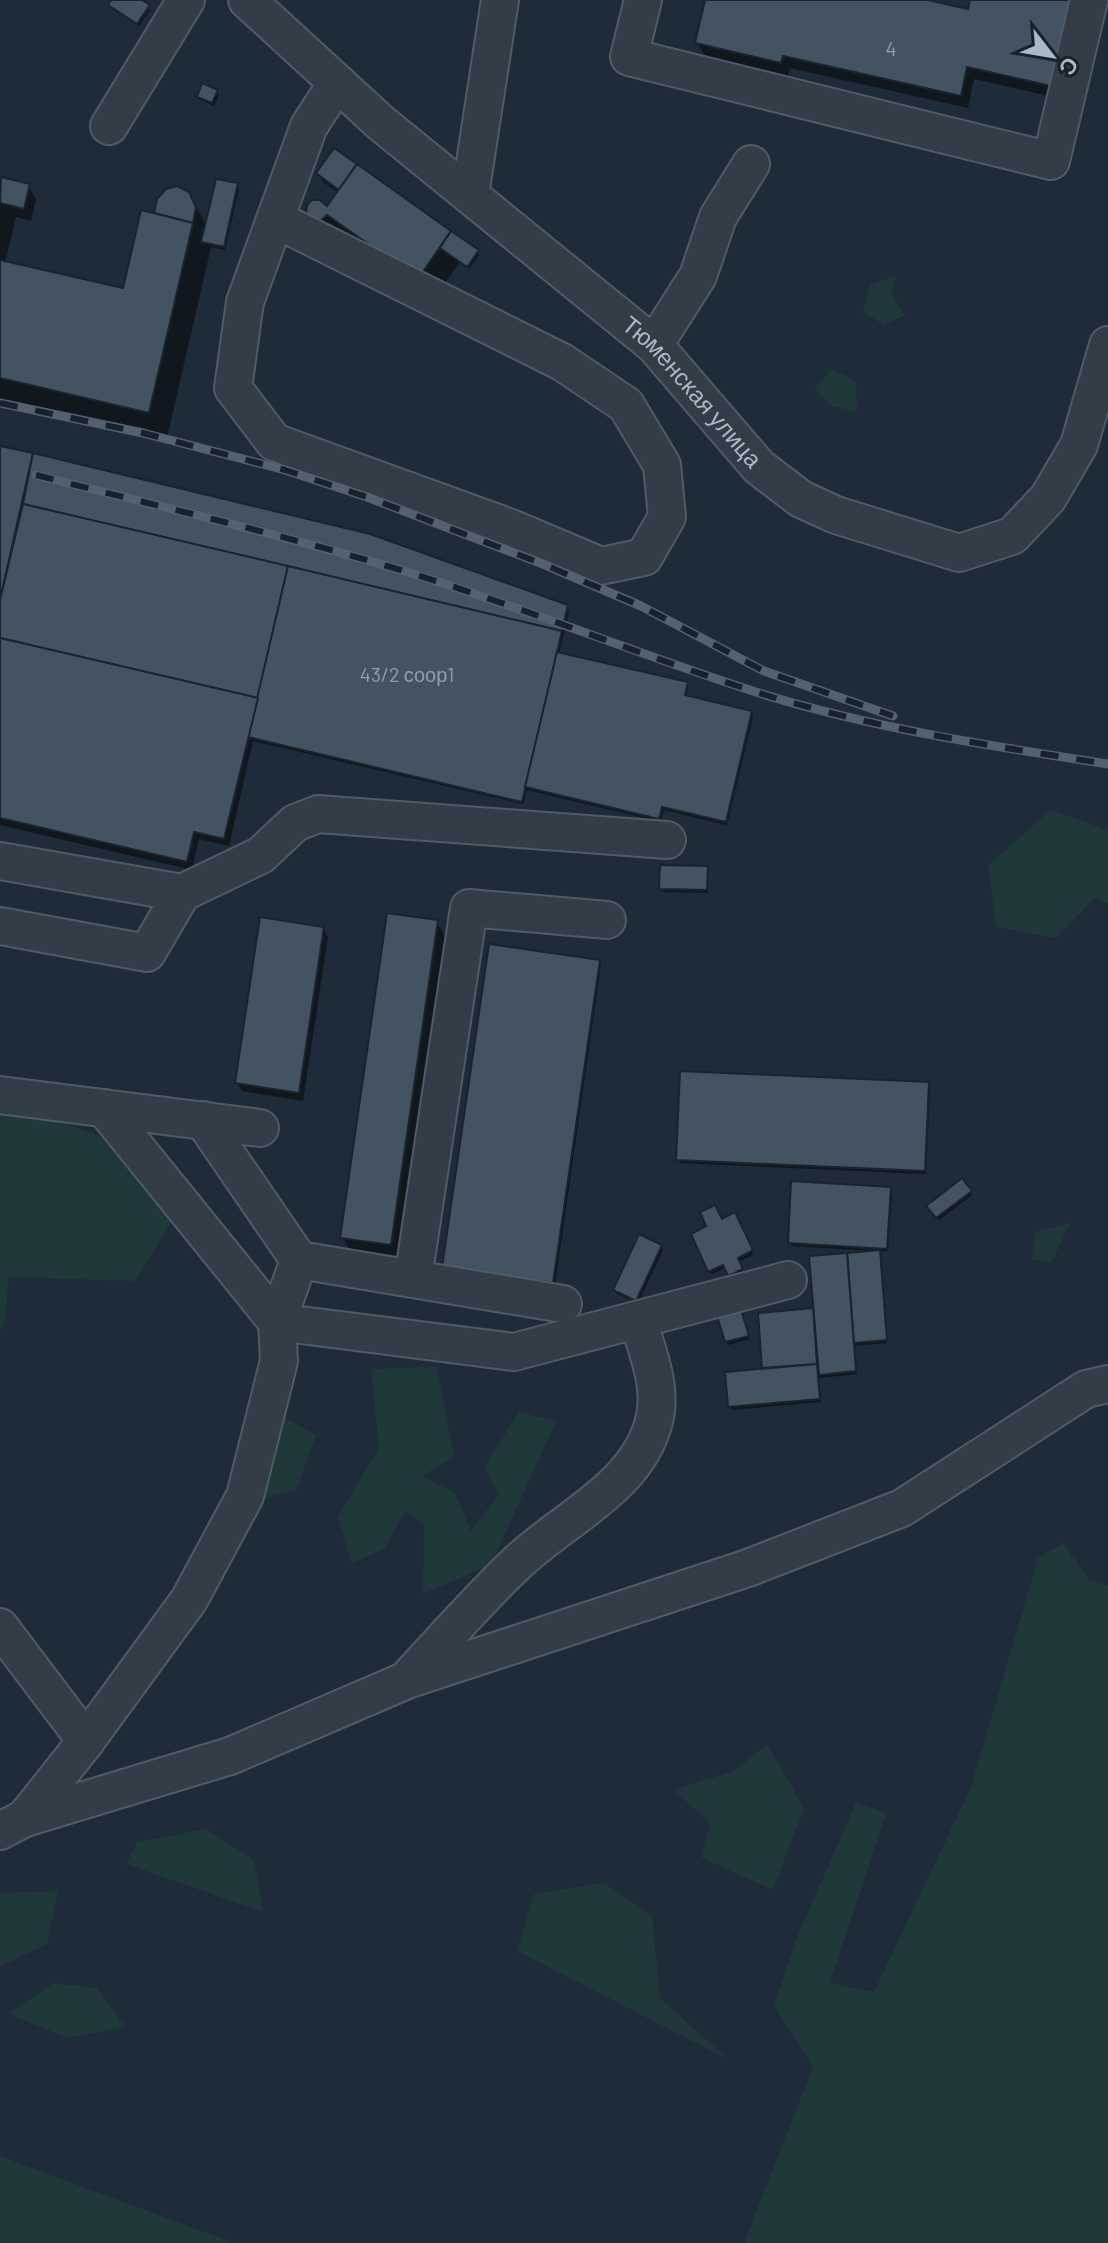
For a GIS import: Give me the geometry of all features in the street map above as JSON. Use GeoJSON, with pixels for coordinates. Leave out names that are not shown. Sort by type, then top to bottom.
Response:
{"type":"FeatureCollection","features":[{"type":"Feature","properties":{"kind":"street"},"geometry":{"type":"LineString","coordinates":[[109,126],[186,0]]}},
{"type":"Feature","properties":{"kind":"street"},"geometry":{"type":"LineString","coordinates":[[470,195],[500,0]]}},
{"type":"Feature","properties":{"kind":"street"},"geometry":{"type":"LineString","coordinates":[[643,0],[629,57],[1051,161],[1089,0]]}},
{"type":"Feature","properties":{"kind":"street","name":"Тюменская улица"},"geometry":{"type":"LineString","coordinates":[[270,8],[337,83],[381,123],[654,345],[759,467],[801,499],[836,515],[959,553],[1012,536],[1048,498],[1079,445],[1108,345]]}},
{"type":"Feature","properties":{"kind":"street"},"geometry":{"type":"LineString","coordinates":[[275,219],[562,362],[626,405],[662,465],[667,517],[644,557],[601,566],[511,528],[274,442],[233,388],[245,302],[275,219],[309,126],[337,83]]}},
{"type":"Feature","properties":{"kind":"street"},"geometry":{"type":"LineString","coordinates":[[654,345],[698,276],[718,217],[751,164]]}},
{"type":"Feature","properties":{"kind":"street"},"geometry":{"type":"LineString","coordinates":[[0,926],[147,953],[182,893],[261,855],[295,823],[318,814],[667,840]]}},
{"type":"Feature","properties":{"kind":"street"},"geometry":{"type":"LineString","coordinates":[[0,861],[182,893]]}},
{"type":"Feature","properties":{"kind":"street"},"geometry":{"type":"LineString","coordinates":[[413,1279],[469,908],[607,920]]}},
{"type":"Feature","properties":{"kind":"street"},"geometry":{"type":"LineString","coordinates":[[0,1095],[260,1128]]}},
{"type":"Feature","properties":{"kind":"street"},"geometry":{"type":"LineString","coordinates":[[104,1108],[277,1322],[514,1352],[788,1280]]}},
{"type":"Feature","properties":{"kind":"street"},"geometry":{"type":"LineString","coordinates":[[203,1120],[299,1260],[563,1304]]}},
{"type":"Feature","properties":{"kind":"street"},"geometry":{"type":"LineString","coordinates":[[12,1825],[86,1741],[189,1600],[245,1496],[279,1361],[277,1322],[299,1260]]}},
{"type":"Feature","properties":{"kind":"street"},"geometry":{"type":"LineString","coordinates":[[407,1680],[520,1560],[619,1480],[643,1452],[655,1419],[656,1386],[638,1320]]}},
{"type":"Feature","properties":{"kind":"street"},"geometry":{"type":"LineString","coordinates":[[12,1825],[230,1756],[407,1680],[748,1568],[902,1508],[1086,1389],[1108,1384]]}},
{"type":"Feature","properties":{"kind":"street"},"geometry":{"type":"LineString","coordinates":[[0,1627],[86,1741]]}},
{"type":"Feature","properties":{"kind":"green space"},"geometry":{"type":"Polygon","coordinates":[[[896,276],[891,295],[905,315],[884,325],[863,312],[870,285],[896,276]]]}},
{"type":"Feature","properties":{"kind":"green space"},"geometry":{"type":"Polygon","coordinates":[[[832,369],[856,381],[857,412],[832,406],[814,389],[832,369]]]}},
{"type":"Feature","properties":{"kind":"green space"},"geometry":{"type":"Polygon","coordinates":[[[1051,810],[1108,830],[1108,903],[1095,898],[1056,938],[996,927],[988,865],[1051,810]]]}},
{"type":"Feature","properties":{"kind":"green space"},"geometry":{"type":"Polygon","coordinates":[[[0,1115],[51,1119],[100,1136],[171,1222],[135,1281],[9,1277],[5,1319],[0,1331],[0,1115]]]}},
{"type":"Feature","properties":{"kind":"green space"},"geometry":{"type":"Polygon","coordinates":[[[1070,1223],[1051,1263],[1032,1259],[1035,1232],[1070,1223]]]}},
{"type":"Feature","properties":{"kind":"green space"},"geometry":{"type":"Polygon","coordinates":[[[437,1367],[454,1457],[422,1476],[455,1493],[471,1531],[499,1494],[484,1467],[519,1412],[556,1421],[491,1565],[423,1594],[424,1524],[405,1511],[385,1548],[352,1564],[338,1517],[379,1448],[371,1369],[437,1367]]]}},
{"type":"Feature","properties":{"kind":"green space"},"geometry":{"type":"Polygon","coordinates":[[[278,1414],[316,1435],[296,1490],[260,1499],[278,1414]]]}},
{"type":"Feature","properties":{"kind":"green space"},"geometry":{"type":"Polygon","coordinates":[[[1063,1543],[1089,1580],[1108,1585],[1108,2243],[744,2243],[813,2067],[774,2005],[798,1935],[856,1803],[886,1813],[830,1983],[874,1992],[971,1787],[1038,1558],[1063,1543]]]}},
{"type":"Feature","properties":{"kind":"green space"},"geometry":{"type":"Polygon","coordinates":[[[767,1744],[804,1808],[773,1890],[702,1858],[710,1823],[674,1790],[736,1770],[767,1744]]]}},
{"type":"Feature","properties":{"kind":"green space"},"geometry":{"type":"Polygon","coordinates":[[[206,1829],[254,1860],[263,1912],[126,1864],[137,1842],[206,1829]]]}},
{"type":"Feature","properties":{"kind":"green space"},"geometry":{"type":"Polygon","coordinates":[[[604,1883],[652,1916],[660,1998],[729,2060],[517,1951],[534,1894],[604,1883]]]}},
{"type":"Feature","properties":{"kind":"green space"},"geometry":{"type":"Polygon","coordinates":[[[58,1891],[47,1944],[0,1967],[0,1893],[58,1891]]]}},
{"type":"Feature","properties":{"kind":"green space"},"geometry":{"type":"Polygon","coordinates":[[[54,1983],[97,1988],[125,2027],[68,2038],[8,2014],[54,1983]]]}},
{"type":"Feature","properties":{"kind":"green space"},"geometry":{"type":"Polygon","coordinates":[[[0,2156],[234,2243],[0,2243],[0,2156]]]}},
{"type":"Feature","properties":{"kind":"building"},"geometry":{"type":"Polygon","coordinates":[[[111,0],[142,0],[150,5],[137,24],[108,5],[111,0]]]}},
{"type":"Feature","properties":{"kind":"building"},"geometry":{"type":"Polygon","coordinates":[[[705,0],[928,0],[968,9],[970,0],[1071,0],[1051,86],[967,67],[961,96],[783,56],[781,63],[695,43],[705,0]]]}},
{"type":"Feature","properties":{"kind":"building"},"geometry":{"type":"Polygon","coordinates":[[[202,83],[218,90],[212,103],[197,97],[202,83]]]}},
{"type":"Feature","properties":{"kind":"building"},"geometry":{"type":"Polygon","coordinates":[[[334,148],[357,164],[339,190],[316,173],[334,148]]]}},
{"type":"Feature","properties":{"kind":"building"},"geometry":{"type":"Polygon","coordinates":[[[357,164],[451,231],[418,279],[327,215],[319,222],[306,215],[307,205],[312,200],[320,200],[327,206],[357,164]]]}},
{"type":"Feature","properties":{"kind":"building"},"geometry":{"type":"Polygon","coordinates":[[[1,177],[30,184],[24,209],[0,203],[1,177]]]}},
{"type":"Feature","properties":{"kind":"building"},"geometry":{"type":"Polygon","coordinates":[[[216,179],[238,183],[224,247],[201,242],[216,179]]]}},
{"type":"Feature","properties":{"kind":"building"},"geometry":{"type":"Polygon","coordinates":[[[177,186],[189,192],[196,207],[193,223],[154,213],[157,199],[166,189],[177,186]]]}},
{"type":"Feature","properties":{"kind":"building"},"geometry":{"type":"Polygon","coordinates":[[[141,210],[193,223],[149,413],[0,378],[0,260],[123,288],[141,210]]]}},
{"type":"Feature","properties":{"kind":"building"},"geometry":{"type":"Polygon","coordinates":[[[451,231],[479,250],[467,267],[440,248],[451,231]]]}},
{"type":"Feature","properties":{"kind":"building"},"geometry":{"type":"Polygon","coordinates":[[[0,446],[33,453],[0,600],[0,446]]]}},
{"type":"Feature","properties":{"kind":"building"},"geometry":{"type":"Polygon","coordinates":[[[33,453],[370,534],[568,605],[562,631],[23,504],[33,453]]]}},
{"type":"Feature","properties":{"kind":"building"},"geometry":{"type":"Polygon","coordinates":[[[23,504],[288,566],[258,698],[0,638],[0,600],[23,504]]]}},
{"type":"Feature","properties":{"kind":"building"},"geometry":{"type":"Polygon","coordinates":[[[288,566],[562,631],[522,802],[248,737],[288,566]]]}},
{"type":"Feature","properties":{"kind":"building"},"geometry":{"type":"Polygon","coordinates":[[[0,638],[258,698],[224,839],[194,832],[187,862],[0,818],[0,638]]]}},
{"type":"Feature","properties":{"kind":"building"},"geometry":{"type":"Polygon","coordinates":[[[557,652],[688,682],[685,695],[752,711],[726,822],[662,807],[659,819],[525,787],[557,652]]]}},
{"type":"Feature","properties":{"kind":"building"},"geometry":{"type":"Polygon","coordinates":[[[660,865],[708,866],[707,890],[659,889],[660,865]]]}},
{"type":"Feature","properties":{"kind":"building"},"geometry":{"type":"Polygon","coordinates":[[[387,913],[438,920],[391,1245],[340,1238],[387,913]]]}},
{"type":"Feature","properties":{"kind":"building"},"geometry":{"type":"Polygon","coordinates":[[[260,917],[324,927],[299,1093],[235,1083],[260,917]]]}},
{"type":"Feature","properties":{"kind":"building"},"geometry":{"type":"Polygon","coordinates":[[[489,944],[600,960],[553,1283],[442,1267],[489,944]]]}},
{"type":"Feature","properties":{"kind":"building"},"geometry":{"type":"Polygon","coordinates":[[[680,1071],[929,1082],[925,1171],[676,1160],[680,1071]]]}},
{"type":"Feature","properties":{"kind":"building"},"geometry":{"type":"Polygon","coordinates":[[[962,1178],[972,1191],[936,1218],[926,1206],[962,1178]]]}},
{"type":"Feature","properties":{"kind":"building"},"geometry":{"type":"Polygon","coordinates":[[[791,1181],[891,1187],[887,1249],[788,1243],[791,1181]]]}},
{"type":"Feature","properties":{"kind":"building"},"geometry":{"type":"Polygon","coordinates":[[[715,1205],[722,1219],[735,1212],[753,1250],[738,1258],[743,1269],[728,1276],[723,1265],[708,1272],[691,1234],[706,1226],[700,1212],[715,1205]]]}},
{"type":"Feature","properties":{"kind":"building"},"geometry":{"type":"Polygon","coordinates":[[[639,1234],[662,1245],[636,1301],[613,1290],[639,1234]]]}},
{"type":"Feature","properties":{"kind":"building"},"geometry":{"type":"Polygon","coordinates":[[[880,1250],[887,1340],[854,1343],[847,1253],[880,1250]]]}},
{"type":"Feature","properties":{"kind":"building"},"geometry":{"type":"Polygon","coordinates":[[[847,1253],[856,1371],[819,1375],[809,1256],[847,1253]]]}},
{"type":"Feature","properties":{"kind":"building"},"geometry":{"type":"Polygon","coordinates":[[[740,1306],[749,1336],[725,1342],[716,1313],[740,1306]]]}},
{"type":"Feature","properties":{"kind":"building"},"geometry":{"type":"Polygon","coordinates":[[[813,1308],[817,1364],[762,1368],[758,1313],[813,1308]]]}},
{"type":"Feature","properties":{"kind":"building"},"geometry":{"type":"Polygon","coordinates":[[[817,1364],[820,1399],[728,1407],[725,1372],[817,1364]]]}},
{"type":"Feature","properties":{"kind":"railway"},"geometry":{"type":"LineString","coordinates":[[0,403],[143,433],[285,470],[367,497],[543,564],[641,606],[764,671],[893,716]]}},
{"type":"Feature","properties":{"kind":"railway"},"geometry":{"type":"LineString","coordinates":[[36,475],[387,566],[712,678],[802,705],[932,735],[1108,764]]}}]}
